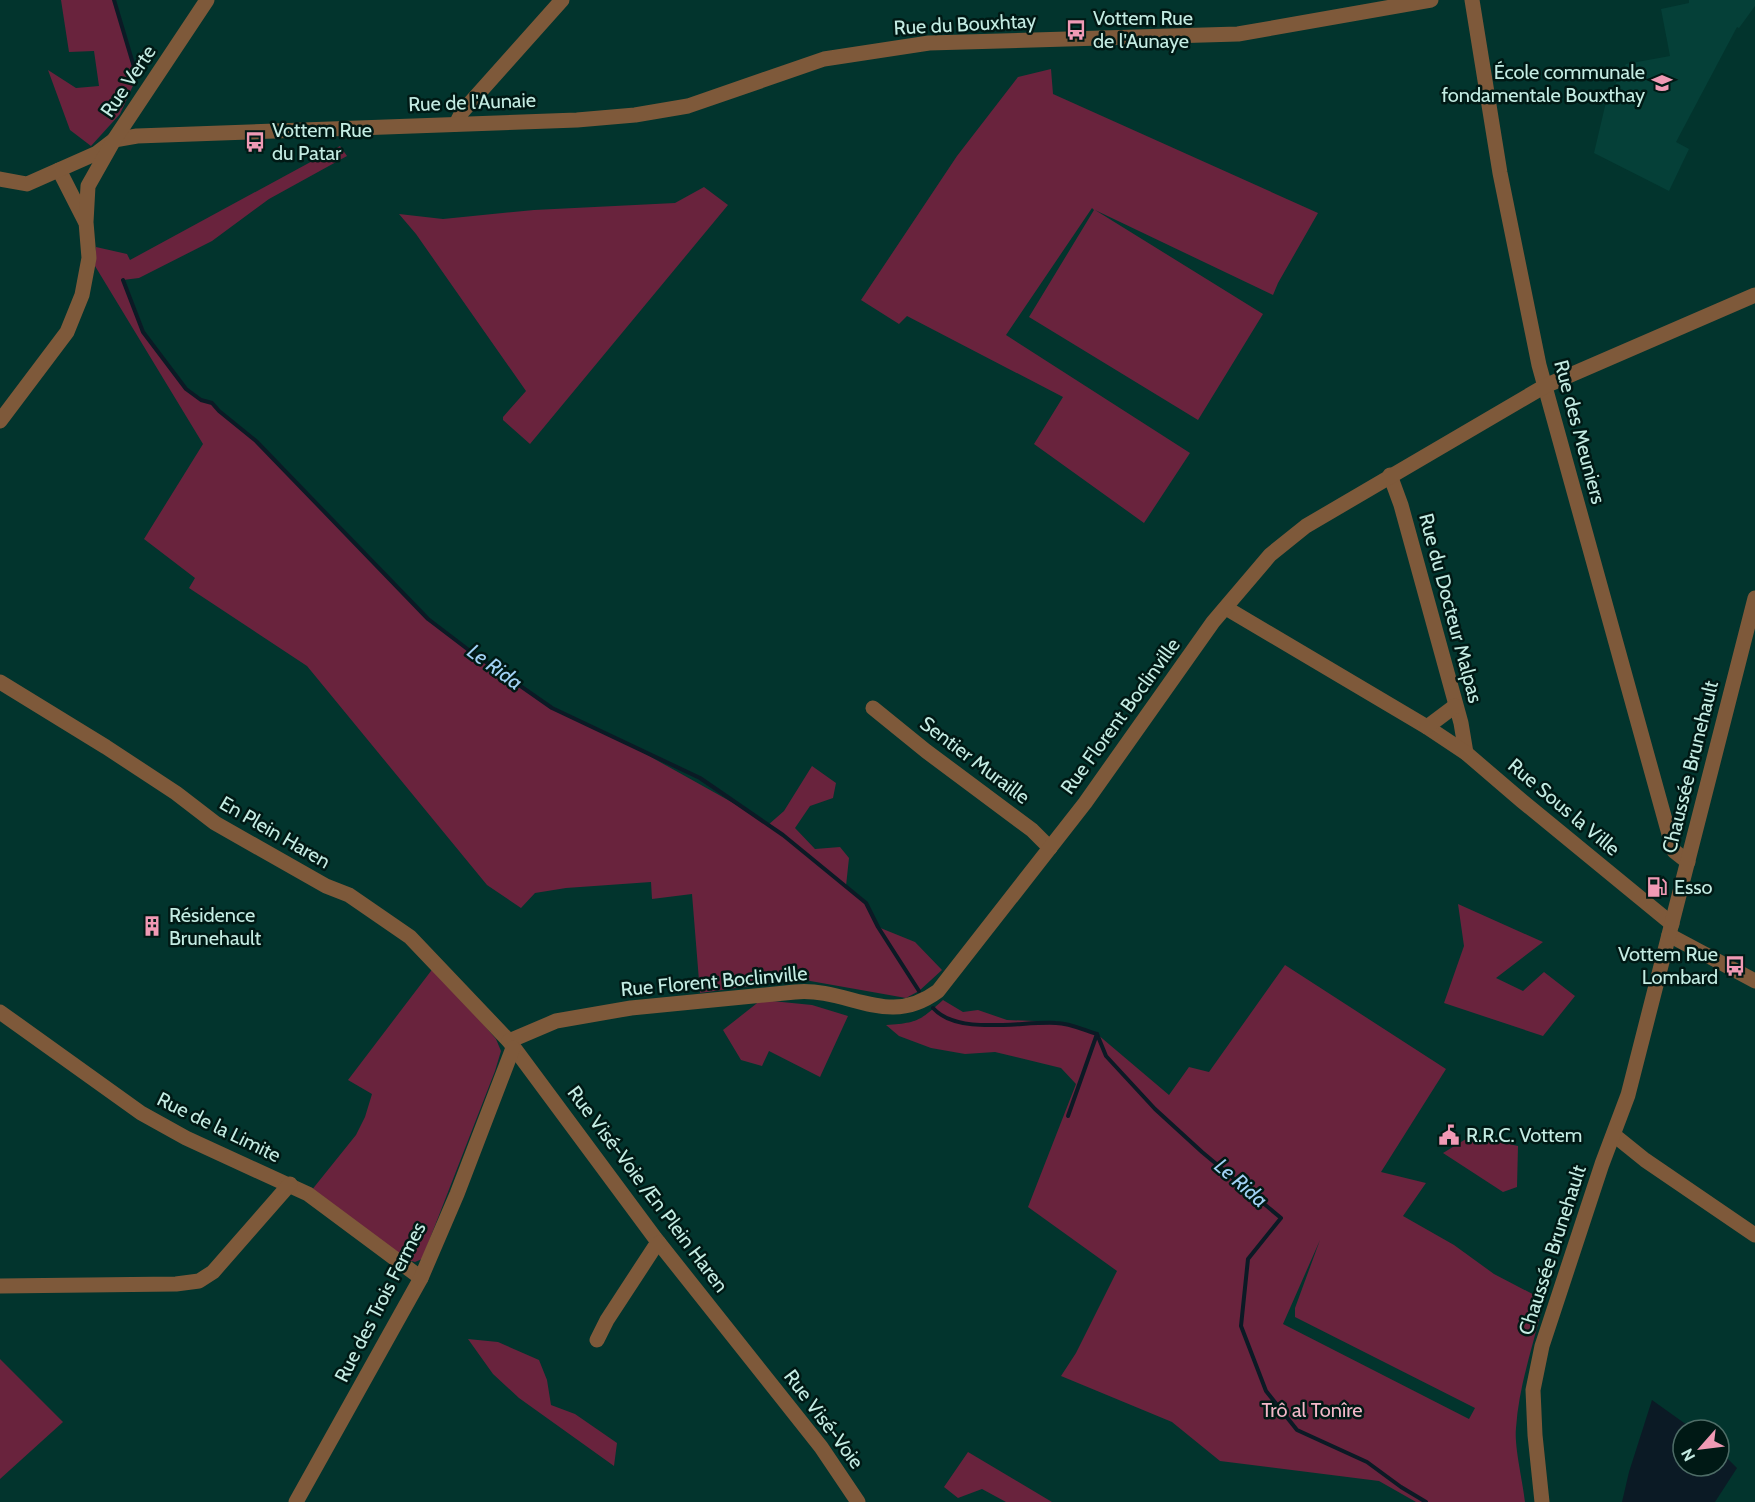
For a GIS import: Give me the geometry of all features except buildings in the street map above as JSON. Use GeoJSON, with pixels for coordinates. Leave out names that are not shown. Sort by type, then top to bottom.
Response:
{"type":"FeatureCollection","features":[{"type":"Feature","properties":{"kind":"street","name":"Rue Verte"},"geometry":{"type":"LineString","coordinates":[[86,222],[88,186],[114,140],[207,0]]}},
{"type":"Feature","properties":{"kind":"street"},"geometry":{"type":"LineString","coordinates":[[456,124],[462,112],[562,0]]}},
{"type":"Feature","properties":{"kind":"street","name":"Rue du Bouxhtay"},"geometry":{"type":"LineString","coordinates":[[824,59],[929,43],[1238,34],[1431,0]]}},
{"type":"Feature","properties":{"kind":"street","name":"Rue des Meuniers"},"geometry":{"type":"LineString","coordinates":[[1472,0],[1500,173],[1545,386],[1672,845],[1674,851],[1688,862]]}},
{"type":"Feature","properties":{"kind":"street","name":"Rue de l'Aunaie"},"geometry":{"type":"LineString","coordinates":[[114,140],[137,136],[577,120],[636,115],[678,108],[824,59]]}},
{"type":"Feature","properties":{"kind":"street"},"geometry":{"type":"LineString","coordinates":[[0,179],[27,184],[97,153],[114,140]]}},
{"type":"Feature","properties":{"kind":"street"},"geometry":{"type":"LineString","coordinates":[[0,421],[67,332],[82,295],[89,258],[86,222],[59,170]]}},
{"type":"Feature","properties":{"kind":"street","name":"Rue Florent Boclinville"},"geometry":{"type":"LineString","coordinates":[[511,1044],[556,1021],[631,1008],[807,991],[878,1006],[908,1007],[924,1001],[938,991],[1050,848],[1213,622],[1270,555],[1306,526],[1545,386],[1755,295]]}},
{"type":"Feature","properties":{"kind":"street","name":"Rue du Docteur Malpas"},"geometry":{"type":"LineString","coordinates":[[1390,475],[1401,505],[1461,723],[1466,753]]}},
{"type":"Feature","properties":{"kind":"street","name":"Chaussée Brunehault"},"geometry":{"type":"LineString","coordinates":[[1542,1502],[1533,1390],[1542,1346],[1628,1095],[1755,598]]}},
{"type":"Feature","properties":{"kind":"street","name":"Rue Sous la Ville"},"geometry":{"type":"LineString","coordinates":[[1226,608],[1427,727],[1466,753],[1670,929],[1755,981]]}},
{"type":"Feature","properties":{"kind":"street","name":"En Plein Haren"},"geometry":{"type":"LineString","coordinates":[[0,682],[176,793],[215,824],[326,886],[349,895],[411,937],[511,1044]]}},
{"type":"Feature","properties":{"kind":"street"},"geometry":{"type":"LineString","coordinates":[[1427,727],[1455,706]]}},
{"type":"Feature","properties":{"kind":"street","name":"Sentier Muraille"},"geometry":{"type":"LineString","coordinates":[[873,708],[926,751],[1032,830],[1050,848]]}},
{"type":"Feature","properties":{"kind":"street","name":"Rue de la Limite"},"geometry":{"type":"LineString","coordinates":[[0,1012],[139,1112],[186,1138],[308,1194],[421,1278]]}},
{"type":"Feature","properties":{"kind":"street","name":"Rue Visé-Voie /En Plein Haren"},"geometry":{"type":"LineString","coordinates":[[511,1044],[659,1243],[754,1362]]}},
{"type":"Feature","properties":{"kind":"street","name":"Rue des Trois Fermes"},"geometry":{"type":"LineString","coordinates":[[296,1502],[421,1278],[457,1194],[511,1044]]}},
{"type":"Feature","properties":{"kind":"street"},"geometry":{"type":"LineString","coordinates":[[1614,1135],[1645,1160],[1755,1235]]}},
{"type":"Feature","properties":{"kind":"street"},"geometry":{"type":"LineString","coordinates":[[0,1286],[176,1284],[199,1281],[213,1272],[290,1185]]}},
{"type":"Feature","properties":{"kind":"street"},"geometry":{"type":"LineString","coordinates":[[597,1340],[607,1320],[659,1243]]}},
{"type":"Feature","properties":{"kind":"street","name":"Rue Visé-Voie"},"geometry":{"type":"LineString","coordinates":[[754,1362],[821,1447],[858,1502]]}},
{"type":"Feature","properties":{"kind":"shaded area","name":"École communale fondamentale Bouxthay"},"geometry":{"type":"Polygon","coordinates":[[[1689,0],[1755,0],[1755,6],[1739,28],[1737,27],[1676,142],[1689,149],[1669,191],[1594,153],[1606,102],[1626,64],[1670,56],[1661,9],[1689,3],[1689,0]]]}},
{"type":"Feature","properties":{"kind":"green space"},"geometry":{"type":"Polygon","coordinates":[[[61,0],[114,0],[137,77],[120,114],[91,146],[70,130],[48,70],[76,88],[99,86],[94,51],[69,52],[61,0]]]}},
{"type":"Feature","properties":{"kind":"green space"},"geometry":{"type":"Polygon","coordinates":[[[1051,69],[1053,94],[1318,213],[1273,295],[1095,210],[1263,314],[1198,420],[1029,317],[1094,210],[1092,208],[1006,335],[1190,453],[1144,523],[1034,444],[1063,397],[907,316],[899,324],[861,300],[957,156],[1018,77],[1051,69]]]}},
{"type":"Feature","properties":{"kind":"green space"},"geometry":{"type":"Polygon","coordinates":[[[340,146],[347,156],[269,199],[212,241],[139,278],[123,280],[143,332],[186,389],[201,400],[212,403],[256,441],[428,619],[552,708],[608,733],[753,814],[768,825],[784,811],[812,766],[836,783],[833,798],[810,806],[795,828],[815,849],[840,847],[849,858],[846,886],[866,903],[878,927],[915,942],[942,970],[919,991],[906,998],[799,979],[700,993],[692,894],[652,899],[651,882],[566,888],[535,893],[521,908],[487,885],[307,666],[189,588],[195,578],[144,539],[203,444],[95,266],[96,247],[127,254],[130,260],[340,146]]]}},
{"type":"Feature","properties":{"kind":"green space"},"geometry":{"type":"Polygon","coordinates":[[[704,187],[728,205],[530,444],[503,420],[503,417],[526,391],[416,234],[399,214],[443,219],[534,210],[675,203],[704,187]]]}},
{"type":"Feature","properties":{"kind":"green space"},"geometry":{"type":"Polygon","coordinates":[[[1458,904],[1543,942],[1496,978],[1523,991],[1544,972],[1575,996],[1543,1036],[1444,1003],[1464,946],[1458,904]]]}},
{"type":"Feature","properties":{"kind":"green space","name":"Trô al Tonîre"},"geometry":{"type":"Polygon","coordinates":[[[1285,965],[1446,1069],[1381,1172],[1426,1183],[1403,1216],[1454,1245],[1494,1274],[1544,1300],[1524,1380],[1516,1428],[1517,1454],[1525,1502],[1416,1502],[1379,1481],[1220,1461],[1172,1422],[1061,1376],[1076,1353],[1117,1271],[1028,1207],[1076,1084],[1061,1068],[995,1052],[965,1054],[931,1048],[899,1036],[886,1025],[918,1020],[943,1000],[963,1012],[978,1010],[1007,1020],[1058,1022],[1097,1034],[1169,1095],[1189,1067],[1209,1072],[1285,965]],[[1320,1240],[1283,1324],[1469,1419],[1475,1408],[1295,1317],[1295,1308],[1320,1240]]]}},
{"type":"Feature","properties":{"kind":"green space"},"geometry":{"type":"Polygon","coordinates":[[[434,967],[496,1039],[501,1051],[422,1259],[415,1262],[404,1259],[311,1191],[356,1135],[365,1117],[372,1094],[348,1080],[434,967]]]}},
{"type":"Feature","properties":{"kind":"green space"},"geometry":{"type":"Polygon","coordinates":[[[761,1000],[812,1005],[848,1016],[820,1077],[769,1051],[762,1066],[741,1060],[723,1030],[761,1000]]]}},
{"type":"Feature","properties":{"kind":"green space"},"geometry":{"type":"Polygon","coordinates":[[[1466,1139],[1491,1140],[1518,1146],[1517,1187],[1503,1192],[1443,1153],[1466,1139]]]}},
{"type":"Feature","properties":{"kind":"green space"},"geometry":{"type":"Polygon","coordinates":[[[468,1339],[498,1342],[539,1360],[547,1380],[551,1405],[575,1414],[617,1443],[614,1466],[519,1398],[493,1374],[468,1339]]]}},
{"type":"Feature","properties":{"kind":"green space"},"geometry":{"type":"Polygon","coordinates":[[[0,1359],[63,1422],[0,1479],[0,1359]]]}},
{"type":"Feature","properties":{"kind":"green space"},"geometry":{"type":"Polygon","coordinates":[[[968,1452],[1052,1502],[1006,1502],[982,1489],[958,1498],[944,1487],[968,1452]]]}},
{"type":"Feature","properties":{"kind":"water"},"geometry":{"type":"Polygon","coordinates":[[[1652,1400],[1677,1418],[1671,1418],[1671,1478],[1731,1478],[1715,1502],[1622,1502],[1652,1400]]]}},
{"type":"Feature","properties":{"kind":"water"},"geometry":{"type":"Polygon","coordinates":[[[1731,1462],[1737,1468],[1731,1477],[1731,1462]]]}},
{"type":"Feature","properties":{"kind":"waterway","name":"Le Rida"},"geometry":{"type":"LineString","coordinates":[[114,0],[137,77]]}},
{"type":"Feature","properties":{"kind":"waterway","name":"Le Rida"},"geometry":{"type":"LineString","coordinates":[[123,280],[143,332],[186,389],[201,400],[212,403],[256,441],[428,619],[552,708],[700,778],[783,835],[866,903],[878,927],[919,991]]}},
{"type":"Feature","properties":{"kind":"waterway","name":"Le Rida"},"geometry":{"type":"LineString","coordinates":[[933,1008],[944,1017],[974,1025],[1061,1023],[1097,1034],[1106,1056],[1155,1109],[1281,1218],[1248,1259],[1241,1326],[1266,1391],[1297,1430],[1367,1462],[1426,1502]]}},
{"type":"Feature","properties":{"kind":"waterway"},"geometry":{"type":"LineString","coordinates":[[1068,1116],[1097,1034]]}},
{"type":"Feature","properties":{"kind":"place","name":"Vottem Rue de l'Aunaye"},"geometry":{"type":"Point","coordinates":[1076,30]}},
{"type":"Feature","properties":{"kind":"place","name":"École communale fondamentale Bouxthay"},"geometry":{"type":"Point","coordinates":[1662,83]}},
{"type":"Feature","properties":{"kind":"place","name":"Vottem Rue du Patar"},"geometry":{"type":"Point","coordinates":[255,142]}},
{"type":"Feature","properties":{"kind":"place","name":"Esso"},"geometry":{"type":"Point","coordinates":[1657,887]}},
{"type":"Feature","properties":{"kind":"place","name":"Résidence Brunehault"},"geometry":{"type":"Point","coordinates":[152,926]}},
{"type":"Feature","properties":{"kind":"place","name":"Vottem Rue Lombard"},"geometry":{"type":"Point","coordinates":[1735,966]}},
{"type":"Feature","properties":{"kind":"place","name":"R.R.C. Vottem"},"geometry":{"type":"Point","coordinates":[1449,1135]}}]}
